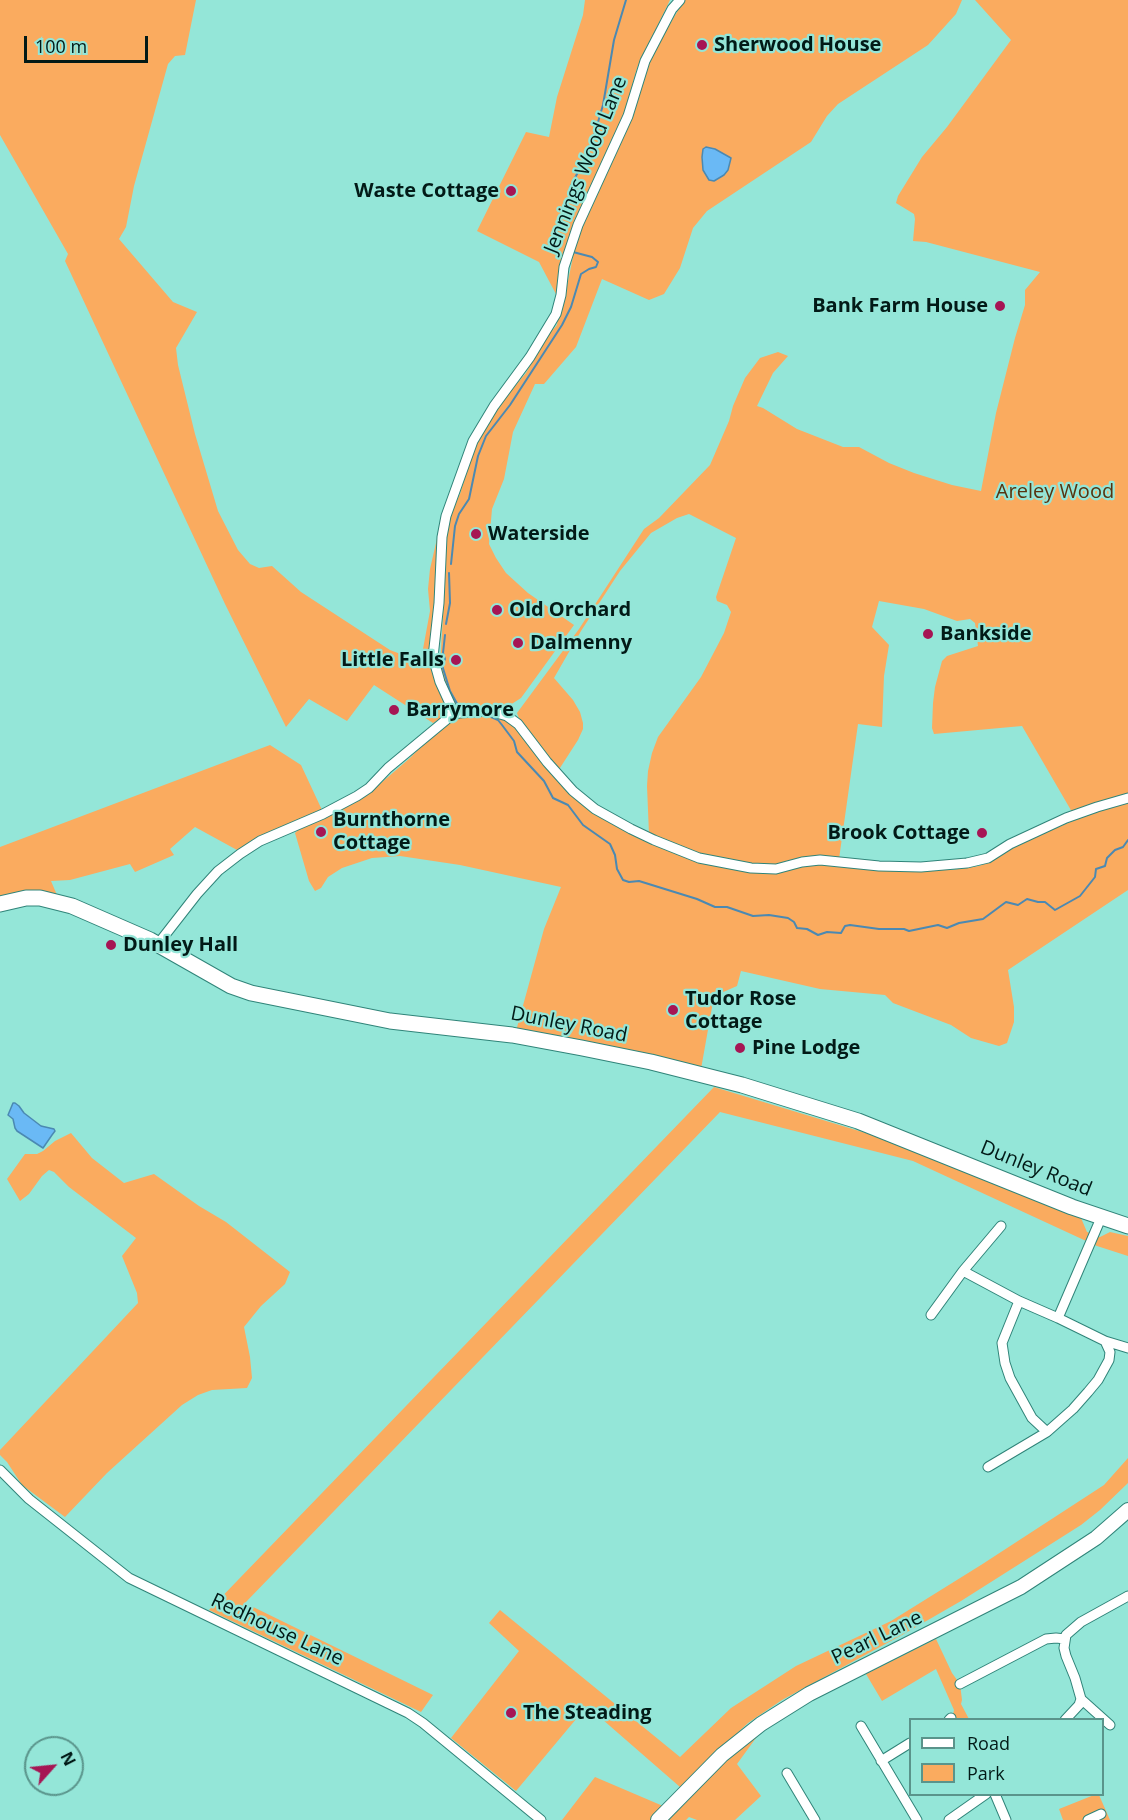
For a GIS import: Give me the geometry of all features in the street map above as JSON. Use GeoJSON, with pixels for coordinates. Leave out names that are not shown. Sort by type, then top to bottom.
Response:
{"type":"FeatureCollection","features":[{"type":"Feature","properties":{"kind":"main road","name":"Dunley Road"},"geometry":{"type":"LineString","coordinates":[[0,904],[26,898],[40,898],[72,906],[158,944],[231,986],[250,993],[390,1021],[512,1035],[582,1048],[651,1062],[741,1085],[858,1120],[1101,1218],[1128,1226]]}},
{"type":"Feature","properties":{"kind":"main road","name":"Pearl Lane"},"geometry":{"type":"LineString","coordinates":[[658,1820],[717,1760],[761,1724],[816,1690],[1021,1587],[1096,1538],[1128,1510]]}},
{"type":"Feature","properties":{"kind":"street","name":"Jennings Wood Lane"},"geometry":{"type":"LineString","coordinates":[[452,715],[451,706],[440,682],[433,657],[439,603],[441,537],[449,507],[471,447],[485,420],[530,357],[556,314],[561,296],[564,267],[578,225],[628,116],[645,62],[672,9],[680,0]]}},
{"type":"Feature","properties":{"kind":"street"},"geometry":{"type":"LineString","coordinates":[[158,944],[197,894],[218,871],[232,860],[260,842],[323,814],[369,788],[388,768],[452,715],[489,711],[507,716],[518,724],[565,783],[596,809],[654,840],[699,858],[751,868],[776,869],[820,860],[879,866],[921,867],[967,863],[988,858],[1010,844],[1066,818],[1128,798]]}},
{"type":"Feature","properties":{"kind":"street"},"geometry":{"type":"LineString","coordinates":[[1058,1318],[1101,1218]]}},
{"type":"Feature","properties":{"kind":"street"},"geometry":{"type":"LineString","coordinates":[[931,1314],[963,1270],[1001,1226]]}},
{"type":"Feature","properties":{"kind":"street"},"geometry":{"type":"LineString","coordinates":[[963,1270],[1019,1301],[1104,1341],[1128,1348]]}},
{"type":"Feature","properties":{"kind":"street"},"geometry":{"type":"LineString","coordinates":[[1019,1301],[1002,1343],[1005,1363],[1010,1378],[1032,1418],[1047,1432]]}},
{"type":"Feature","properties":{"kind":"street"},"geometry":{"type":"LineString","coordinates":[[988,1467],[1047,1432],[1073,1409],[1098,1380],[1109,1360],[1110,1352],[1104,1341]]}},
{"type":"Feature","properties":{"kind":"street","name":"Redhouse Lane"},"geometry":{"type":"LineString","coordinates":[[0,1470],[29,1499],[129,1578],[408,1713],[423,1722],[541,1820]]}},
{"type":"Feature","properties":{"kind":"street"},"geometry":{"type":"LineString","coordinates":[[1102,1718],[1081,1699],[1064,1648],[1065,1635],[1073,1627],[1128,1596]]}},
{"type":"Feature","properties":{"kind":"street"},"geometry":{"type":"LineString","coordinates":[[960,1684],[1046,1640],[1065,1639]]}},
{"type":"Feature","properties":{"kind":"street"},"geometry":{"type":"LineString","coordinates":[[1066,1718],[1079,1705],[1081,1699]]}},
{"type":"Feature","properties":{"kind":"street"},"geometry":{"type":"LineString","coordinates":[[1104,1720],[1110,1725]]}},
{"type":"Feature","properties":{"kind":"street"},"geometry":{"type":"LineString","coordinates":[[861,1726],[917,1820]]}},
{"type":"Feature","properties":{"kind":"street"},"geometry":{"type":"LineString","coordinates":[[881,1761],[909,1744]]}},
{"type":"Feature","properties":{"kind":"street"},"geometry":{"type":"LineString","coordinates":[[787,1773],[816,1820]]}},
{"type":"Feature","properties":{"kind":"street"},"geometry":{"type":"LineString","coordinates":[[949,1820],[983,1796]]}},
{"type":"Feature","properties":{"kind":"street"},"geometry":{"type":"LineString","coordinates":[[996,1796],[1006,1820]]}},
{"type":"Feature","properties":{"kind":"street"},"geometry":{"type":"LineString","coordinates":[[1088,1820],[1101,1814]]}},
{"type":"Feature","properties":{"kind":"green space"},"geometry":{"type":"Polygon","coordinates":[[[0,0],[196,0],[185,55],[175,56],[168,64],[134,186],[126,227],[119,239],[173,302],[197,312],[176,348],[178,365],[195,434],[218,511],[238,550],[250,564],[259,568],[272,566],[301,592],[390,650],[424,663],[423,649],[430,611],[428,589],[430,569],[439,530],[437,583],[429,658],[430,667],[446,708],[445,716],[433,723],[374,685],[347,721],[309,699],[286,727],[225,604],[65,261],[68,254],[0,135],[0,0]]]}},
{"type":"Feature","properties":{"kind":"green space"},"geometry":{"type":"Polygon","coordinates":[[[585,0],[670,0],[637,68],[622,121],[648,62],[684,0],[962,0],[956,14],[928,45],[838,104],[827,116],[811,142],[707,211],[693,228],[680,268],[664,294],[649,300],[602,279],[576,347],[544,384],[535,384],[513,432],[504,479],[492,509],[489,544],[506,573],[528,593],[574,625],[521,698],[507,707],[458,708],[442,677],[440,666],[444,547],[450,514],[460,494],[474,448],[500,404],[526,373],[545,339],[557,325],[573,257],[565,251],[558,274],[557,296],[539,262],[477,231],[526,132],[549,137],[557,97],[583,15],[585,0]],[[706,147],[703,149],[703,170],[719,178],[728,170],[731,158],[706,147]]]}},
{"type":"Feature","properties":{"kind":"green space","name":"Areley Wood"},"geometry":{"type":"Polygon","coordinates":[[[975,0],[1128,0],[1128,794],[1072,812],[1022,726],[934,734],[932,728],[933,703],[942,661],[947,656],[978,646],[975,623],[970,619],[957,621],[924,609],[879,601],[872,627],[889,645],[884,676],[882,727],[858,724],[839,859],[760,866],[706,856],[649,834],[648,771],[658,737],[701,677],[724,633],[731,612],[727,605],[717,601],[716,597],[736,538],[689,514],[651,533],[620,571],[554,678],[573,700],[583,723],[578,740],[558,771],[520,721],[517,713],[579,629],[644,529],[659,518],[710,465],[745,378],[760,358],[778,352],[788,356],[773,373],[757,406],[797,429],[843,447],[859,447],[914,473],[981,491],[996,413],[1025,305],[1025,290],[1040,272],[926,242],[913,241],[914,214],[896,203],[922,157],[1011,40],[975,0]]]}},
{"type":"Feature","properties":{"kind":"green space"},"geometry":{"type":"Polygon","coordinates":[[[500,716],[518,730],[566,789],[702,863],[760,872],[821,864],[836,867],[951,870],[979,866],[1046,832],[1097,811],[1128,802],[1128,890],[1008,970],[1014,1022],[1007,1043],[999,1046],[971,1038],[951,1025],[893,1003],[885,995],[820,989],[741,971],[737,986],[714,996],[701,1069],[516,1031],[544,929],[561,887],[460,865],[400,856],[372,858],[342,868],[328,877],[321,888],[315,891],[309,881],[295,833],[300,828],[322,820],[366,796],[410,758],[431,736],[452,722],[461,717],[500,716]]]}},
{"type":"Feature","properties":{"kind":"green space"},"geometry":{"type":"Polygon","coordinates":[[[270,745],[301,765],[322,810],[258,838],[237,850],[195,827],[170,849],[174,855],[135,872],[130,864],[70,880],[51,881],[57,895],[0,899],[0,847],[270,745]]]}},
{"type":"Feature","properties":{"kind":"green space"},"geometry":{"type":"Polygon","coordinates":[[[714,1087],[879,1137],[1070,1213],[1081,1218],[1087,1232],[1100,1237],[1110,1232],[1128,1236],[1128,1256],[1097,1246],[913,1161],[720,1112],[245,1603],[433,1695],[421,1712],[209,1610],[714,1087]]]}},
{"type":"Feature","properties":{"kind":"green space"},"geometry":{"type":"Polygon","coordinates":[[[71,1133],[92,1158],[124,1183],[154,1174],[226,1222],[290,1272],[285,1284],[261,1306],[244,1327],[252,1378],[247,1388],[212,1390],[182,1405],[107,1473],[65,1517],[22,1485],[0,1455],[0,1450],[138,1303],[137,1293],[122,1256],[136,1238],[69,1187],[54,1172],[49,1170],[20,1201],[7,1179],[25,1154],[37,1154],[71,1133]]]}},
{"type":"Feature","properties":{"kind":"green space"},"geometry":{"type":"Polygon","coordinates":[[[1128,1458],[1128,1483],[1081,1525],[961,1601],[782,1700],[748,1723],[680,1787],[587,1706],[516,1791],[451,1738],[519,1651],[489,1623],[500,1610],[680,1757],[731,1708],[796,1666],[891,1621],[981,1565],[1104,1485],[1128,1458]]]}},
{"type":"Feature","properties":{"kind":"green space"},"geometry":{"type":"Polygon","coordinates":[[[936,1639],[952,1673],[960,1684],[961,1704],[968,1718],[952,1718],[954,1710],[936,1669],[882,1701],[866,1674],[936,1639]]]}},
{"type":"Feature","properties":{"kind":"green space"},"geometry":{"type":"Polygon","coordinates":[[[761,1731],[737,1764],[761,1796],[735,1820],[697,1820],[689,1817],[686,1820],[663,1820],[705,1777],[761,1731]]]}},
{"type":"Feature","properties":{"kind":"green space"},"geometry":{"type":"Polygon","coordinates":[[[595,1777],[663,1806],[651,1820],[562,1820],[595,1777]]]}},
{"type":"Feature","properties":{"kind":"green space"},"geometry":{"type":"Polygon","coordinates":[[[1092,1796],[1099,1796],[1110,1820],[1063,1820],[1059,1809],[1092,1796]]]}},
{"type":"Feature","properties":{"kind":"water"},"geometry":{"type":"Polygon","coordinates":[[[706,147],[731,158],[728,170],[714,181],[709,180],[703,170],[703,149],[706,147]]]}},
{"type":"Feature","properties":{"kind":"water"},"geometry":{"type":"Polygon","coordinates":[[[13,1103],[41,1126],[54,1129],[55,1131],[43,1148],[15,1128],[13,1119],[8,1115],[13,1103]]]}},
{"type":"Feature","properties":{"kind":"waterway"},"geometry":{"type":"LineString","coordinates":[[570,188],[591,146],[603,105],[614,40],[626,0]]}},
{"type":"Feature","properties":{"kind":"waterway"},"geometry":{"type":"LineString","coordinates":[[451,564],[455,526],[459,514],[469,499],[478,456],[486,436],[510,405],[562,325],[571,307],[581,274],[596,267],[598,262],[592,257],[573,252]]}},
{"type":"Feature","properties":{"kind":"waterway"},"geometry":{"type":"LineString","coordinates":[[446,624],[450,603],[449,573]]}},
{"type":"Feature","properties":{"kind":"waterway"},"geometry":{"type":"LineString","coordinates":[[445,635],[443,653],[445,659],[442,665],[450,691],[459,707]]}},
{"type":"Feature","properties":{"kind":"waterway"},"geometry":{"type":"LineString","coordinates":[[491,717],[502,725],[514,741],[517,752],[544,781],[553,798],[568,805],[583,825],[610,844],[615,855],[617,869],[623,880],[639,881],[715,907],[727,907],[753,916],[769,915],[788,918],[797,928],[807,929],[818,935],[827,932],[841,933],[845,926],[850,925],[909,931],[938,925],[947,928],[959,923],[983,919],[1006,902],[1018,905],[1027,899],[1045,902],[1055,910],[1080,896],[1095,877],[1096,869],[1105,866],[1107,858],[1115,850],[1123,847],[1128,840]]}},
{"type":"Feature","properties":{"kind":"place","name":"Sherwood House"},"geometry":{"type":"Point","coordinates":[702,45]}},
{"type":"Feature","properties":{"kind":"place","name":"Waste Cottage"},"geometry":{"type":"Point","coordinates":[511,191]}},
{"type":"Feature","properties":{"kind":"place","name":"Bank Farm House"},"geometry":{"type":"Point","coordinates":[1000,306]}},
{"type":"Feature","properties":{"kind":"place","name":"Waterside"},"geometry":{"type":"Point","coordinates":[476,534]}},
{"type":"Feature","properties":{"kind":"place","name":"Old Orchard"},"geometry":{"type":"Point","coordinates":[497,610]}},
{"type":"Feature","properties":{"kind":"place","name":"Bankside"},"geometry":{"type":"Point","coordinates":[928,634]}},
{"type":"Feature","properties":{"kind":"place","name":"Dalmenny"},"geometry":{"type":"Point","coordinates":[518,643]}},
{"type":"Feature","properties":{"kind":"place","name":"Little Falls"},"geometry":{"type":"Point","coordinates":[456,660]}},
{"type":"Feature","properties":{"kind":"place","name":"Barrymore"},"geometry":{"type":"Point","coordinates":[394,710]}},
{"type":"Feature","properties":{"kind":"place","name":"Burnthorne Cottage"},"geometry":{"type":"Point","coordinates":[321,832]}},
{"type":"Feature","properties":{"kind":"place","name":"Brook Cottage"},"geometry":{"type":"Point","coordinates":[982,833]}},
{"type":"Feature","properties":{"kind":"place","name":"Dunley Hall"},"geometry":{"type":"Point","coordinates":[111,945]}},
{"type":"Feature","properties":{"kind":"place","name":"Tudor Rose Cottage"},"geometry":{"type":"Point","coordinates":[673,1010]}},
{"type":"Feature","properties":{"kind":"place","name":"Pine Lodge"},"geometry":{"type":"Point","coordinates":[740,1048]}},
{"type":"Feature","properties":{"kind":"place","name":"The Steading"},"geometry":{"type":"Point","coordinates":[511,1713]}}]}
